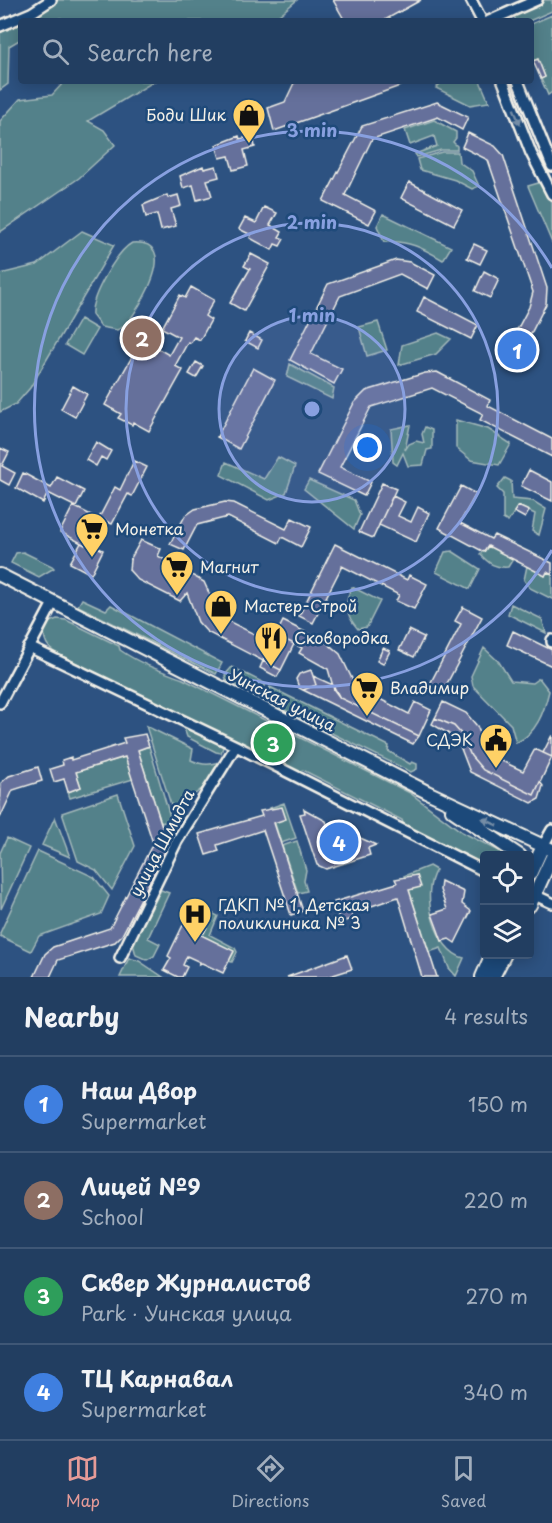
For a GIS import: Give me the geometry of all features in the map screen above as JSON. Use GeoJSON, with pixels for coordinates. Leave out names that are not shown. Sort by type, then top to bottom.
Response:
{"type":"FeatureCollection","features":[{"type":"Feature","properties":{"kind":"main road","name":"Уинская улица"},"geometry":{"type":"LineString","coordinates":[[0,575],[427,792],[548,848]]}},
{"type":"Feature","properties":{"kind":"main road"},"geometry":{"type":"LineString","coordinates":[[427,792],[514,851]]}},
{"type":"Feature","properties":{"kind":"main road"},"geometry":{"type":"LineString","coordinates":[[534,863],[548,848]]}},
{"type":"Feature","properties":{"kind":"main road"},"geometry":{"type":"LineString","coordinates":[[534,866],[550,865]]}},
{"type":"Feature","properties":{"kind":"main road"},"geometry":{"type":"LineString","coordinates":[[534,893],[550,865]]}},
{"type":"Feature","properties":{"kind":"main road"},"geometry":{"type":"LineString","coordinates":[[482,977],[490,959]]}},
{"type":"Feature","properties":{"kind":"main road"},"geometry":{"type":"LineString","coordinates":[[493,977],[502,959]]}},
{"type":"Feature","properties":{"kind":"street"},"geometry":{"type":"LineString","coordinates":[[19,18],[51,0]]}},
{"type":"Feature","properties":{"kind":"street"},"geometry":{"type":"LineString","coordinates":[[471,0],[480,18]]}},
{"type":"Feature","properties":{"kind":"street"},"geometry":{"type":"LineString","coordinates":[[496,18],[537,0]]}},
{"type":"Feature","properties":{"kind":"street"},"geometry":{"type":"LineString","coordinates":[[0,26],[18,18]]}},
{"type":"Feature","properties":{"kind":"street"},"geometry":{"type":"LineString","coordinates":[[504,84],[531,153],[552,194]]}},
{"type":"Feature","properties":{"kind":"street"},"geometry":{"type":"LineString","coordinates":[[519,84],[552,166]]}},
{"type":"Feature","properties":{"kind":"street"},"geometry":{"type":"LineString","coordinates":[[0,703],[53,603]]}},
{"type":"Feature","properties":{"kind":"street"},"geometry":{"type":"LineString","coordinates":[[29,647],[236,746],[480,869]]}},
{"type":"Feature","properties":{"kind":"street","name":"улица Шмидта"},"geometry":{"type":"LineString","coordinates":[[120,958],[177,841],[236,746]]}},
{"type":"Feature","properties":{"kind":"street"},"geometry":{"type":"LineString","coordinates":[[548,848],[552,830]]}},
{"type":"Feature","properties":{"kind":"street"},"geometry":{"type":"LineString","coordinates":[[534,899],[552,903]]}},
{"type":"Feature","properties":{"kind":"green space"},"geometry":{"type":"Polygon","coordinates":[[[58,0],[297,0],[276,18],[26,18],[58,0]]]}},
{"type":"Feature","properties":{"kind":"green space"},"geometry":{"type":"Polygon","coordinates":[[[545,0],[552,0],[552,11],[534,19],[515,18],[513,13],[545,0]]]}},
{"type":"Feature","properties":{"kind":"green space"},"geometry":{"type":"Polygon","coordinates":[[[552,15],[552,92],[548,95],[541,79],[545,77],[538,59],[534,61],[534,23],[552,15]]]}},
{"type":"Feature","properties":{"kind":"green space"},"geometry":{"type":"Polygon","coordinates":[[[18,23],[18,41],[9,46],[8,84],[0,90],[0,33],[18,23]]]}},
{"type":"Feature","properties":{"kind":"green space"},"geometry":{"type":"Polygon","coordinates":[[[62,84],[150,84],[88,121],[104,130],[115,145],[79,178],[0,232],[0,121],[20,99],[52,95],[62,84]]]}},
{"type":"Feature","properties":{"kind":"green space"},"geometry":{"type":"Polygon","coordinates":[[[440,84],[481,84],[489,102],[470,105],[436,88],[440,84]]]}},
{"type":"Feature","properties":{"kind":"green space"},"geometry":{"type":"Polygon","coordinates":[[[434,120],[456,132],[453,142],[457,150],[441,150],[417,157],[415,154],[437,146],[434,136],[410,145],[405,130],[434,120]]]}},
{"type":"Feature","properties":{"kind":"green space"},"geometry":{"type":"Polygon","coordinates":[[[442,152],[458,152],[459,162],[472,171],[479,186],[472,189],[455,180],[420,170],[417,159],[442,152]]]}},
{"type":"Feature","properties":{"kind":"green space"},"geometry":{"type":"Polygon","coordinates":[[[542,182],[552,202],[552,243],[528,186],[542,182]]]}},
{"type":"Feature","properties":{"kind":"green space"},"geometry":{"type":"Polygon","coordinates":[[[383,214],[451,247],[443,260],[415,246],[401,242],[384,242],[377,226],[383,214]]]}},
{"type":"Feature","properties":{"kind":"green space"},"geometry":{"type":"Polygon","coordinates":[[[82,231],[114,245],[30,388],[16,404],[0,412],[0,274],[37,265],[82,231]]]}},
{"type":"Feature","properties":{"kind":"green space"},"geometry":{"type":"Polygon","coordinates":[[[132,243],[147,245],[155,252],[156,263],[153,276],[140,305],[125,326],[117,330],[101,327],[92,315],[95,298],[112,265],[132,243]]]}},
{"type":"Feature","properties":{"kind":"green space"},"geometry":{"type":"Polygon","coordinates":[[[80,319],[97,329],[82,355],[65,345],[80,319]]]}},
{"type":"Feature","properties":{"kind":"green space"},"geometry":{"type":"Polygon","coordinates":[[[378,322],[387,350],[367,356],[359,327],[378,322]]]}},
{"type":"Feature","properties":{"kind":"green space"},"geometry":{"type":"Polygon","coordinates":[[[438,333],[451,339],[436,354],[399,365],[402,345],[438,333]]]}},
{"type":"Feature","properties":{"kind":"green space"},"geometry":{"type":"Polygon","coordinates":[[[290,364],[334,388],[332,399],[287,377],[290,364]]]}},
{"type":"Feature","properties":{"kind":"green space"},"geometry":{"type":"Polygon","coordinates":[[[456,420],[488,429],[511,444],[499,465],[471,460],[456,448],[456,420]]]}},
{"type":"Feature","properties":{"kind":"green space"},"geometry":{"type":"Polygon","coordinates":[[[410,425],[405,450],[409,444],[416,441],[424,443],[422,434],[425,427],[432,430],[432,449],[427,450],[423,465],[408,466],[403,453],[397,465],[393,462],[391,429],[410,425]]]}},
{"type":"Feature","properties":{"kind":"green space"},"geometry":{"type":"Polygon","coordinates":[[[278,457],[295,466],[286,493],[269,500],[221,475],[226,462],[264,479],[278,457]]]}},
{"type":"Feature","properties":{"kind":"green space"},"geometry":{"type":"Polygon","coordinates":[[[505,478],[511,481],[512,499],[533,501],[546,509],[539,535],[532,531],[535,514],[518,506],[508,522],[503,519],[503,494],[497,488],[505,478]]]}},
{"type":"Feature","properties":{"kind":"green space"},"geometry":{"type":"Polygon","coordinates":[[[309,480],[354,500],[360,515],[354,529],[304,489],[309,480]]]}},
{"type":"Feature","properties":{"kind":"green space"},"geometry":{"type":"Polygon","coordinates":[[[488,546],[513,559],[508,567],[499,567],[489,563],[480,554],[488,546]]]}},
{"type":"Feature","properties":{"kind":"green space"},"geometry":{"type":"Polygon","coordinates":[[[452,551],[480,569],[470,589],[436,572],[445,552],[452,551]]]}},
{"type":"Feature","properties":{"kind":"green space"},"geometry":{"type":"Polygon","coordinates":[[[23,552],[54,568],[39,577],[11,563],[16,553],[23,552]]]}},
{"type":"Feature","properties":{"kind":"green space"},"geometry":{"type":"Polygon","coordinates":[[[527,566],[545,576],[547,572],[552,575],[552,599],[530,588],[524,580],[527,566]]]}},
{"type":"Feature","properties":{"kind":"green space"},"geometry":{"type":"Polygon","coordinates":[[[352,587],[380,601],[367,627],[358,629],[348,614],[347,598],[352,587]]]}},
{"type":"Feature","properties":{"kind":"green space"},"geometry":{"type":"Polygon","coordinates":[[[82,599],[106,610],[111,605],[222,663],[216,674],[78,606],[82,599]]]}},
{"type":"Feature","properties":{"kind":"green space"},"geometry":{"type":"Polygon","coordinates":[[[511,604],[542,619],[546,633],[508,614],[511,604]]]}},
{"type":"Feature","properties":{"kind":"green space"},"geometry":{"type":"Polygon","coordinates":[[[57,619],[66,620],[119,646],[120,650],[135,659],[183,679],[410,793],[462,832],[499,851],[480,851],[480,864],[404,826],[402,820],[303,770],[297,772],[54,652],[45,639],[47,623],[57,619]]]}},
{"type":"Feature","properties":{"kind":"green space"},"geometry":{"type":"Polygon","coordinates":[[[484,648],[499,662],[511,681],[532,683],[539,678],[549,691],[545,707],[534,728],[516,743],[511,725],[473,686],[471,676],[484,648]]]}},
{"type":"Feature","properties":{"kind":"green space"},"geometry":{"type":"Polygon","coordinates":[[[232,667],[266,684],[259,696],[226,680],[225,675],[232,667]]]}},
{"type":"Feature","properties":{"kind":"green space"},"geometry":{"type":"Polygon","coordinates":[[[270,687],[389,746],[388,751],[410,764],[412,762],[417,764],[417,769],[411,772],[264,700],[270,687]]]}},
{"type":"Feature","properties":{"kind":"green space"},"geometry":{"type":"Polygon","coordinates":[[[183,725],[224,744],[221,753],[187,737],[183,725]]]}},
{"type":"Feature","properties":{"kind":"green space"},"geometry":{"type":"Polygon","coordinates":[[[146,726],[193,749],[191,760],[207,764],[223,761],[208,784],[173,811],[146,726]]]}},
{"type":"Feature","properties":{"kind":"green space"},"geometry":{"type":"Polygon","coordinates":[[[149,746],[171,820],[161,823],[138,750],[149,746]]]}},
{"type":"Feature","properties":{"kind":"green space"},"geometry":{"type":"Polygon","coordinates":[[[125,757],[133,779],[70,798],[68,792],[81,787],[76,772],[125,757]]]}},
{"type":"Feature","properties":{"kind":"green space"},"geometry":{"type":"Polygon","coordinates":[[[118,794],[135,846],[112,890],[96,870],[78,861],[62,813],[118,794]]]}},
{"type":"Feature","properties":{"kind":"green space"},"geometry":{"type":"Polygon","coordinates":[[[284,803],[296,838],[281,843],[270,808],[284,803]]]}},
{"type":"Feature","properties":{"kind":"green space"},"geometry":{"type":"Polygon","coordinates":[[[55,817],[70,857],[42,845],[55,817]]]}},
{"type":"Feature","properties":{"kind":"green space"},"geometry":{"type":"Polygon","coordinates":[[[7,838],[29,848],[1,909],[0,853],[7,838]]]}},
{"type":"Feature","properties":{"kind":"green space"},"geometry":{"type":"Polygon","coordinates":[[[297,841],[306,870],[304,881],[307,891],[298,893],[282,846],[297,841]]]}},
{"type":"Feature","properties":{"kind":"green space"},"geometry":{"type":"Polygon","coordinates":[[[38,851],[94,877],[109,896],[101,914],[39,936],[31,951],[0,936],[0,933],[38,851]]]}},
{"type":"Feature","properties":{"kind":"green space"},"geometry":{"type":"Polygon","coordinates":[[[429,866],[436,870],[431,880],[430,893],[433,920],[445,945],[464,958],[456,976],[449,968],[441,948],[429,952],[409,890],[420,886],[416,875],[405,878],[404,876],[429,866]]]}},
{"type":"Feature","properties":{"kind":"green space"},"geometry":{"type":"Polygon","coordinates":[[[161,890],[169,893],[148,938],[160,944],[154,956],[147,960],[136,955],[133,944],[161,890]]]}},
{"type":"Feature","properties":{"kind":"green space"},"geometry":{"type":"Polygon","coordinates":[[[195,905],[218,916],[210,935],[235,948],[237,952],[232,962],[229,961],[234,952],[199,934],[204,933],[211,916],[195,909],[187,925],[184,923],[195,905]]]}},
{"type":"Feature","properties":{"kind":"green space"},"geometry":{"type":"Polygon","coordinates":[[[129,958],[139,961],[163,977],[120,977],[129,958]]]}},
{"type":"Feature","properties":{"kind":"building"},"geometry":{"type":"Polygon","coordinates":[[[333,0],[421,0],[388,18],[343,18],[333,0]]]}},
{"type":"Feature","properties":{"kind":"building"},"geometry":{"type":"Polygon","coordinates":[[[538,59],[545,77],[541,79],[534,61],[538,59]]]}},
{"type":"Feature","properties":{"kind":"building"},"geometry":{"type":"Polygon","coordinates":[[[294,84],[406,84],[274,131],[268,108],[285,102],[294,84]]]}},
{"type":"Feature","properties":{"kind":"building"},"geometry":{"type":"Polygon","coordinates":[[[437,102],[468,117],[462,130],[438,117],[372,139],[345,195],[376,211],[369,224],[323,201],[362,126],[437,102]]]}},
{"type":"Feature","properties":{"kind":"building"},"geometry":{"type":"Polygon","coordinates":[[[468,133],[495,146],[503,155],[547,288],[546,304],[520,355],[507,349],[529,307],[533,292],[488,160],[462,147],[468,133]]]}},
{"type":"Feature","properties":{"kind":"building"},"geometry":{"type":"Polygon","coordinates":[[[239,136],[240,139],[253,136],[255,147],[244,150],[248,166],[233,170],[229,156],[220,158],[216,145],[239,136]]]}},
{"type":"Feature","properties":{"kind":"building"},"geometry":{"type":"Polygon","coordinates":[[[203,166],[204,169],[216,166],[219,177],[207,180],[212,196],[197,200],[193,185],[183,188],[180,176],[203,166]]]}},
{"type":"Feature","properties":{"kind":"building"},"geometry":{"type":"Polygon","coordinates":[[[409,182],[462,210],[454,225],[401,198],[409,182]]]}},
{"type":"Feature","properties":{"kind":"building"},"geometry":{"type":"Polygon","coordinates":[[[167,195],[168,198],[178,195],[181,206],[171,209],[176,226],[161,230],[157,214],[146,217],[143,205],[167,195]]]}},
{"type":"Feature","properties":{"kind":"building"},"geometry":{"type":"Polygon","coordinates":[[[264,207],[277,213],[270,225],[282,232],[279,237],[284,239],[280,246],[275,244],[272,250],[239,229],[245,218],[256,223],[264,207]]]}},
{"type":"Feature","properties":{"kind":"building"},"geometry":{"type":"Polygon","coordinates":[[[474,244],[487,250],[480,264],[467,258],[474,244]]]}},
{"type":"Feature","properties":{"kind":"building"},"geometry":{"type":"Polygon","coordinates":[[[251,254],[270,264],[244,311],[230,303],[250,269],[244,266],[251,254]]]}},
{"type":"Feature","properties":{"kind":"building"},"geometry":{"type":"Polygon","coordinates":[[[396,260],[410,262],[435,275],[428,289],[400,274],[340,296],[311,354],[342,369],[334,384],[290,360],[328,284],[396,260]]]}},
{"type":"Feature","properties":{"kind":"building"},"geometry":{"type":"Polygon","coordinates":[[[484,271],[499,279],[490,298],[475,291],[484,271]]]}},
{"type":"Feature","properties":{"kind":"building"},"geometry":{"type":"Polygon","coordinates":[[[191,287],[214,300],[205,316],[211,320],[200,340],[194,337],[190,343],[188,342],[175,366],[183,370],[149,431],[133,422],[132,425],[118,418],[121,414],[105,405],[138,346],[154,355],[157,348],[169,355],[179,337],[162,328],[180,295],[185,298],[191,287]]]}},
{"type":"Feature","properties":{"kind":"building"},"geometry":{"type":"Polygon","coordinates":[[[424,297],[478,325],[471,339],[417,312],[424,297]]]}},
{"type":"Feature","properties":{"kind":"building"},"geometry":{"type":"Polygon","coordinates":[[[249,333],[262,340],[258,348],[245,341],[249,333]]]}},
{"type":"Feature","properties":{"kind":"building"},"geometry":{"type":"Polygon","coordinates":[[[196,362],[203,366],[196,378],[189,374],[196,362]]]}},
{"type":"Feature","properties":{"kind":"building"},"geometry":{"type":"Polygon","coordinates":[[[253,368],[275,380],[239,449],[217,437],[253,368]]]}},
{"type":"Feature","properties":{"kind":"building"},"geometry":{"type":"Polygon","coordinates":[[[437,372],[490,400],[488,406],[552,439],[552,457],[480,420],[483,414],[432,388],[371,407],[340,467],[371,482],[364,496],[318,474],[354,403],[366,391],[425,373],[437,372]]]}},
{"type":"Feature","properties":{"kind":"building"},"geometry":{"type":"Polygon","coordinates":[[[73,386],[87,394],[75,417],[61,409],[73,386]]]}},
{"type":"Feature","properties":{"kind":"building"},"geometry":{"type":"Polygon","coordinates":[[[96,442],[111,451],[106,460],[101,457],[96,466],[86,460],[96,442]]]}},
{"type":"Feature","properties":{"kind":"building"},"geometry":{"type":"Polygon","coordinates":[[[0,448],[9,452],[2,466],[15,473],[9,485],[0,480],[0,448]]]}},
{"type":"Feature","properties":{"kind":"building"},"geometry":{"type":"Polygon","coordinates":[[[134,461],[147,467],[132,496],[128,494],[112,524],[99,518],[115,487],[120,490],[134,461]]]}},
{"type":"Feature","properties":{"kind":"building"},"geometry":{"type":"Polygon","coordinates":[[[529,470],[552,482],[552,501],[521,486],[529,470]]]}},
{"type":"Feature","properties":{"kind":"building"},"geometry":{"type":"Polygon","coordinates":[[[23,473],[51,488],[57,477],[84,491],[76,507],[48,493],[43,503],[16,488],[23,473]]]}},
{"type":"Feature","properties":{"kind":"building"},"geometry":{"type":"Polygon","coordinates":[[[382,483],[396,489],[373,538],[359,532],[382,483]]]}},
{"type":"Feature","properties":{"kind":"building"},"geometry":{"type":"Polygon","coordinates":[[[461,486],[476,494],[460,523],[491,539],[494,535],[552,563],[552,575],[547,572],[545,576],[488,546],[484,552],[439,528],[461,486]]]}},
{"type":"Feature","properties":{"kind":"building"},"geometry":{"type":"Polygon","coordinates":[[[393,496],[405,502],[398,516],[411,522],[418,507],[429,513],[416,542],[379,525],[393,496]]]}},
{"type":"Feature","properties":{"kind":"building"},"geometry":{"type":"Polygon","coordinates":[[[225,502],[234,503],[286,529],[292,518],[311,527],[301,547],[282,537],[279,543],[228,517],[197,525],[184,550],[170,544],[185,516],[195,509],[225,502]]]}},
{"type":"Feature","properties":{"kind":"building"},"geometry":{"type":"Polygon","coordinates":[[[73,506],[99,519],[85,545],[60,532],[73,506]]]}},
{"type":"Feature","properties":{"kind":"building"},"geometry":{"type":"Polygon","coordinates":[[[518,506],[529,511],[525,518],[514,512],[518,506]]]}},
{"type":"Feature","properties":{"kind":"building"},"geometry":{"type":"Polygon","coordinates":[[[141,540],[161,549],[158,556],[204,582],[220,617],[272,643],[263,661],[207,632],[198,622],[187,593],[180,601],[138,580],[129,570],[130,560],[141,540]]]}},
{"type":"Feature","properties":{"kind":"building"},"geometry":{"type":"Polygon","coordinates":[[[87,542],[103,550],[91,574],[70,563],[81,543],[85,545],[87,542]]]}},
{"type":"Feature","properties":{"kind":"building"},"geometry":{"type":"Polygon","coordinates":[[[335,544],[407,580],[409,575],[427,584],[414,609],[396,601],[399,595],[342,566],[313,623],[299,616],[335,544]]]}},
{"type":"Feature","properties":{"kind":"building"},"geometry":{"type":"Polygon","coordinates":[[[463,607],[482,617],[443,691],[430,684],[461,624],[455,621],[463,607]]]}},
{"type":"Feature","properties":{"kind":"building"},"geometry":{"type":"Polygon","coordinates":[[[283,621],[327,643],[340,654],[356,687],[409,714],[415,702],[431,710],[419,736],[340,698],[334,690],[328,669],[299,653],[302,648],[276,635],[283,621]]]}},
{"type":"Feature","properties":{"kind":"building"},"geometry":{"type":"Polygon","coordinates":[[[409,630],[424,637],[414,657],[399,650],[409,630]]]}},
{"type":"Feature","properties":{"kind":"building"},"geometry":{"type":"Polygon","coordinates":[[[513,631],[552,650],[552,666],[507,645],[513,631]]]}},
{"type":"Feature","properties":{"kind":"building"},"geometry":{"type":"Polygon","coordinates":[[[276,635],[294,644],[281,670],[263,661],[276,635]]]}},
{"type":"Feature","properties":{"kind":"building"},"geometry":{"type":"Polygon","coordinates":[[[383,648],[390,651],[383,664],[377,661],[383,648]]]}},
{"type":"Feature","properties":{"kind":"building"},"geometry":{"type":"Polygon","coordinates":[[[263,661],[281,670],[277,677],[260,668],[263,661]]]}},
{"type":"Feature","properties":{"kind":"building"},"geometry":{"type":"Polygon","coordinates":[[[311,670],[316,685],[303,690],[299,688],[296,679],[299,674],[311,670]]]}},
{"type":"Feature","properties":{"kind":"building"},"geometry":{"type":"Polygon","coordinates":[[[313,676],[333,685],[340,698],[419,736],[413,744],[303,690],[316,685],[313,676]]]}},
{"type":"Feature","properties":{"kind":"building"},"geometry":{"type":"Polygon","coordinates":[[[443,702],[466,713],[477,726],[489,755],[523,771],[535,749],[552,757],[534,795],[483,770],[471,756],[462,735],[454,726],[435,718],[443,702]]]}},
{"type":"Feature","properties":{"kind":"building"},"geometry":{"type":"Polygon","coordinates":[[[435,718],[454,726],[462,735],[471,756],[483,770],[534,795],[540,782],[543,786],[539,799],[532,803],[470,772],[460,746],[451,742],[449,734],[432,724],[435,718]]]}},
{"type":"Feature","properties":{"kind":"building"},"geometry":{"type":"Polygon","coordinates":[[[145,734],[149,746],[138,750],[166,839],[166,850],[122,935],[115,942],[58,960],[50,977],[34,977],[45,954],[53,947],[110,928],[153,843],[125,757],[76,772],[81,787],[68,792],[64,779],[54,782],[50,769],[63,765],[62,760],[71,757],[71,760],[125,743],[123,738],[145,734]]]}},
{"type":"Feature","properties":{"kind":"building"},"geometry":{"type":"Polygon","coordinates":[[[552,735],[552,757],[543,753],[552,735]]]}},
{"type":"Feature","properties":{"kind":"building"},"geometry":{"type":"Polygon","coordinates":[[[38,767],[42,781],[13,790],[0,818],[1,783],[9,776],[38,767]]]}},
{"type":"Feature","properties":{"kind":"building"},"geometry":{"type":"Polygon","coordinates":[[[282,807],[286,819],[274,823],[303,911],[291,915],[263,830],[217,845],[219,851],[206,855],[199,834],[262,816],[260,811],[282,807]]]}},
{"type":"Feature","properties":{"kind":"building"},"geometry":{"type":"Polygon","coordinates":[[[304,809],[326,821],[329,829],[341,828],[347,839],[356,836],[376,845],[368,848],[370,855],[326,869],[317,865],[300,814],[305,813],[304,809]]]}},
{"type":"Feature","properties":{"kind":"building"},"geometry":{"type":"Polygon","coordinates":[[[417,875],[421,887],[409,890],[437,977],[422,977],[398,897],[351,913],[353,918],[340,923],[334,902],[397,883],[395,879],[417,875]]]}},
{"type":"Feature","properties":{"kind":"building"},"geometry":{"type":"Polygon","coordinates":[[[441,881],[464,892],[462,904],[471,911],[455,943],[449,939],[442,941],[432,914],[447,909],[440,890],[441,881]]]}},
{"type":"Feature","properties":{"kind":"building","name":"ГДКП № 1, Детская поликлиника № 3"},"geometry":{"type":"Polygon","coordinates":[[[195,909],[212,917],[204,933],[199,934],[234,951],[223,973],[202,963],[199,964],[200,962],[187,956],[183,965],[187,967],[182,977],[178,977],[164,970],[171,958],[168,956],[184,923],[187,925],[195,909]]]}},
{"type":"Feature","properties":{"kind":"building"},"geometry":{"type":"Polygon","coordinates":[[[347,955],[352,969],[327,977],[287,977],[347,955]]]}},
{"type":"Feature","properties":{"kind":"place","name":"Боди Шик"},"geometry":{"type":"Point","coordinates":[249,144]}},
{"type":"Feature","properties":{"kind":"place","name":"Лицей №9"},"geometry":{"type":"Point","coordinates":[142,338]}},
{"type":"Feature","properties":{"kind":"place","name":"Наш Двор"},"geometry":{"type":"Point","coordinates":[517,350]}},
{"type":"Feature","properties":{"kind":"place","name":"Монетка"},"geometry":{"type":"Point","coordinates":[92,558]}},
{"type":"Feature","properties":{"kind":"place","name":"Магнит"},"geometry":{"type":"Point","coordinates":[177,596]}},
{"type":"Feature","properties":{"kind":"place","name":"Мастер-Строй"},"geometry":{"type":"Point","coordinates":[221,635]}},
{"type":"Feature","properties":{"kind":"place","name":"Сковородка"},"geometry":{"type":"Point","coordinates":[271,667]}},
{"type":"Feature","properties":{"kind":"place","name":"Владимир"},"geometry":{"type":"Point","coordinates":[367,717]}},
{"type":"Feature","properties":{"kind":"place","name":"Сквер Журналистов"},"geometry":{"type":"Point","coordinates":[273,743]}},
{"type":"Feature","properties":{"kind":"place","name":"СДЭК"},"geometry":{"type":"Point","coordinates":[496,769]}},
{"type":"Feature","properties":{"kind":"place","name":"ТЦ Карнавал"},"geometry":{"type":"Point","coordinates":[339,842]}},
{"type":"Feature","properties":{"kind":"place","name":"ГДКП № 1, Детская поликлиника № 3"},"geometry":{"type":"Point","coordinates":[195,943]}}]}
